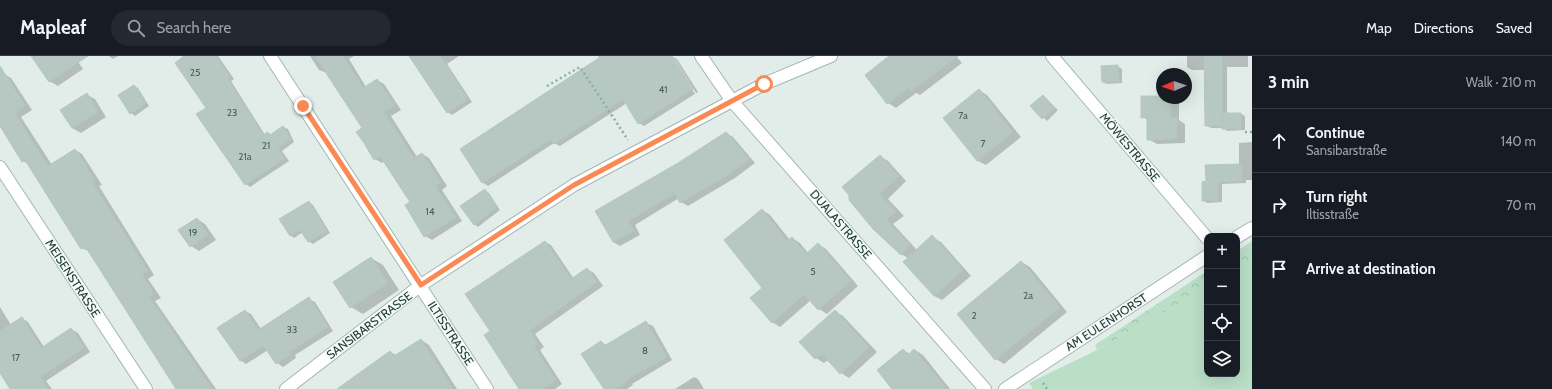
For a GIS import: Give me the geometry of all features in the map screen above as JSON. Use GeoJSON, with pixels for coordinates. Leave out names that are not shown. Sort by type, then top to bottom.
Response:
{"type":"FeatureCollection","features":[{"type":"Feature","properties":{"kind":"street","name":"ILTISSTRASSE"},"geometry":{"type":"LineString","coordinates":[[270,56],[421,285],[487,389]]}},
{"type":"Feature","properties":{"kind":"street","name":"DUALASTRASSE"},"geometry":{"type":"LineString","coordinates":[[701,56],[732,101],[985,389]]}},
{"type":"Feature","properties":{"kind":"street","name":"SANSIBARSTRASSE"},"geometry":{"type":"LineString","coordinates":[[286,389],[421,285],[574,185],[764,84],[831,56]]}},
{"type":"Feature","properties":{"kind":"street","name":"MÖWESTRASSE"},"geometry":{"type":"LineString","coordinates":[[1052,56],[1204,234]]}},
{"type":"Feature","properties":{"kind":"street","name":"MEISENSTRASSE"},"geometry":{"type":"LineString","coordinates":[[0,167],[146,389]]}},
{"type":"Feature","properties":{"kind":"street"},"geometry":{"type":"LineString","coordinates":[[1240,235],[1252,228]]}},
{"type":"Feature","properties":{"kind":"street","name":"AM EULENHORST"},"geometry":{"type":"LineString","coordinates":[[1005,389],[1204,258]]}},
{"type":"Feature","properties":{"kind":"path"},"geometry":{"type":"LineString","coordinates":[[547,86],[580,67],[637,152]]}},
{"type":"Feature","properties":{"kind":"path"},"geometry":{"type":"LineString","coordinates":[[1245,132],[1252,132]]}},
{"type":"Feature","properties":{"kind":"green space"},"geometry":{"type":"Polygon","coordinates":[[[1252,241],[1252,270],[1240,274],[1240,269],[1240,249],[1252,241]]]}},
{"type":"Feature","properties":{"kind":"green space"},"geometry":{"type":"Polygon","coordinates":[[[1252,270],[1252,389],[1033,389],[1029,383],[1097,350],[1204,290],[1204,377],[1240,377],[1240,274],[1252,270]]]}},
{"type":"Feature","properties":{"kind":"green space"},"geometry":{"type":"Polygon","coordinates":[[[1204,273],[1204,290],[1097,350],[1095,345],[1204,273]]]}},
{"type":"Feature","properties":{"kind":"building"},"geometry":{"type":"Polygon","coordinates":[[[31,56],[88,56],[49,82],[31,56]]]}},
{"type":"Feature","properties":{"kind":"building"},"geometry":{"type":"Polygon","coordinates":[[[184,56],[216,56],[230,77],[228,79],[263,135],[268,132],[270,135],[283,126],[291,139],[278,148],[285,158],[245,185],[196,114],[206,108],[175,63],[184,56]]]}},
{"type":"Feature","properties":{"kind":"building"},"geometry":{"type":"Polygon","coordinates":[[[315,56],[343,56],[363,88],[377,79],[395,105],[384,112],[414,158],[422,153],[441,182],[435,186],[456,217],[424,237],[405,205],[410,202],[380,156],[374,160],[356,132],[362,128],[315,56]]]}},
{"type":"Feature","properties":{"kind":"building"},"geometry":{"type":"Polygon","coordinates":[[[409,56],[440,56],[468,99],[447,113],[409,56]]]}},
{"type":"Feature","properties":{"kind":"building"},"geometry":{"type":"Polygon","coordinates":[[[602,56],[672,56],[693,89],[638,124],[623,99],[554,144],[551,139],[482,183],[460,149],[602,56]]]}},
{"type":"Feature","properties":{"kind":"building"},"geometry":{"type":"Polygon","coordinates":[[[889,56],[958,56],[911,91],[908,88],[887,104],[865,75],[889,56]]]}},
{"type":"Feature","properties":{"kind":"building"},"geometry":{"type":"Polygon","coordinates":[[[1204,56],[1222,56],[1222,126],[1205,126],[1204,56]]]}},
{"type":"Feature","properties":{"kind":"building"},"geometry":{"type":"Polygon","coordinates":[[[1118,65],[1119,82],[1102,82],[1101,66],[1118,65]]]}},
{"type":"Feature","properties":{"kind":"building"},"geometry":{"type":"Polygon","coordinates":[[[0,66],[25,106],[15,113],[48,166],[75,149],[95,180],[92,182],[148,271],[142,275],[154,294],[149,297],[212,389],[176,389],[85,246],[81,249],[25,160],[22,162],[0,126],[0,66]]]}},
{"type":"Feature","properties":{"kind":"building"},"geometry":{"type":"Polygon","coordinates":[[[134,85],[146,103],[130,114],[118,95],[134,85]]]}},
{"type":"Feature","properties":{"kind":"building"},"geometry":{"type":"Polygon","coordinates":[[[979,89],[1013,132],[977,161],[943,118],[979,89]]]}},
{"type":"Feature","properties":{"kind":"building"},"geometry":{"type":"Polygon","coordinates":[[[87,93],[98,112],[72,128],[60,110],[87,93]]]}},
{"type":"Feature","properties":{"kind":"building"},"geometry":{"type":"Polygon","coordinates":[[[1043,95],[1055,108],[1042,119],[1030,106],[1043,95]]]}},
{"type":"Feature","properties":{"kind":"building"},"geometry":{"type":"Polygon","coordinates":[[[1141,96],[1156,96],[1156,104],[1171,104],[1171,118],[1177,118],[1177,139],[1147,140],[1147,117],[1141,118],[1141,96]]]}},
{"type":"Feature","properties":{"kind":"building"},"geometry":{"type":"Polygon","coordinates":[[[1223,113],[1241,113],[1241,129],[1222,129],[1223,113]]]}},
{"type":"Feature","properties":{"kind":"building"},"geometry":{"type":"Polygon","coordinates":[[[726,132],[749,159],[728,175],[680,203],[675,193],[628,221],[634,231],[613,242],[595,211],[678,163],[726,132]]]}},
{"type":"Feature","properties":{"kind":"building"},"geometry":{"type":"Polygon","coordinates":[[[880,155],[899,176],[880,194],[896,212],[886,219],[910,245],[901,255],[873,229],[849,200],[849,195],[842,187],[880,155]]]}},
{"type":"Feature","properties":{"kind":"building"},"geometry":{"type":"Polygon","coordinates":[[[1242,164],[1242,181],[1218,182],[1218,200],[1202,201],[1202,182],[1206,181],[1205,165],[1242,164]]]}},
{"type":"Feature","properties":{"kind":"building"},"geometry":{"type":"Polygon","coordinates":[[[485,189],[497,207],[474,225],[460,206],[485,189]]]}},
{"type":"Feature","properties":{"kind":"building"},"geometry":{"type":"Polygon","coordinates":[[[309,201],[327,231],[308,242],[300,230],[290,236],[279,219],[309,201]]]}},
{"type":"Feature","properties":{"kind":"building"},"geometry":{"type":"Polygon","coordinates":[[[762,209],[787,241],[792,237],[806,254],[818,243],[851,281],[818,310],[804,294],[772,323],[750,298],[762,288],[724,240],[762,209]]]}},
{"type":"Feature","properties":{"kind":"building"},"geometry":{"type":"Polygon","coordinates":[[[197,218],[208,235],[190,247],[178,230],[197,218]]]}},
{"type":"Feature","properties":{"kind":"building"},"geometry":{"type":"Polygon","coordinates":[[[932,235],[963,270],[934,296],[903,262],[932,235]]]}},
{"type":"Feature","properties":{"kind":"building"},"geometry":{"type":"Polygon","coordinates":[[[545,241],[571,279],[587,268],[597,282],[530,330],[538,344],[534,346],[556,380],[543,389],[519,389],[484,335],[490,331],[465,294],[545,241]]]}},
{"type":"Feature","properties":{"kind":"building"},"geometry":{"type":"Polygon","coordinates":[[[371,257],[388,283],[350,308],[333,282],[371,257]]]}},
{"type":"Feature","properties":{"kind":"building"},"geometry":{"type":"Polygon","coordinates":[[[1021,261],[1060,307],[995,360],[957,314],[1021,261]]]}},
{"type":"Feature","properties":{"kind":"building"},"geometry":{"type":"Polygon","coordinates":[[[309,297],[328,327],[289,352],[291,354],[276,364],[263,345],[240,361],[217,328],[245,310],[258,330],[309,297]]]}},
{"type":"Feature","properties":{"kind":"building"},"geometry":{"type":"Polygon","coordinates":[[[835,310],[869,347],[840,374],[822,354],[815,359],[799,342],[835,310]]]}},
{"type":"Feature","properties":{"kind":"building"},"geometry":{"type":"Polygon","coordinates":[[[22,317],[41,348],[71,328],[84,348],[40,377],[48,389],[10,389],[0,373],[0,331],[22,317]]]}},
{"type":"Feature","properties":{"kind":"building"},"geometry":{"type":"Polygon","coordinates":[[[646,321],[667,357],[626,380],[627,381],[616,389],[604,389],[581,354],[601,341],[604,346],[646,321]]]}},
{"type":"Feature","properties":{"kind":"building"},"geometry":{"type":"Polygon","coordinates":[[[421,339],[453,389],[337,389],[390,351],[394,356],[421,339]]]}},
{"type":"Feature","properties":{"kind":"building"},"geometry":{"type":"Polygon","coordinates":[[[903,349],[908,355],[914,349],[947,389],[892,389],[877,370],[903,349]]]}},
{"type":"Feature","properties":{"kind":"route"},"geometry":{"type":"LineString","coordinates":[[303,106],[421,285],[574,185],[764,84]]}}]}
